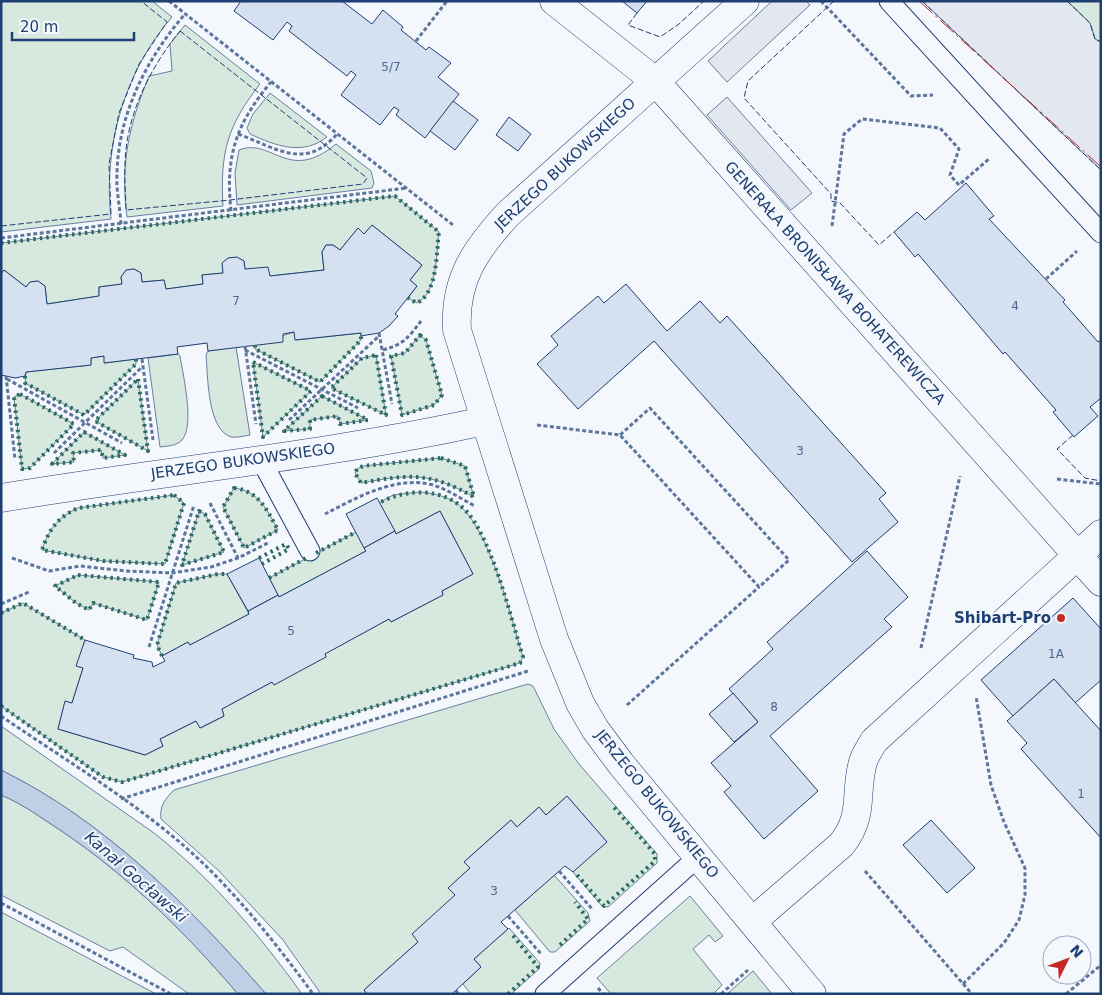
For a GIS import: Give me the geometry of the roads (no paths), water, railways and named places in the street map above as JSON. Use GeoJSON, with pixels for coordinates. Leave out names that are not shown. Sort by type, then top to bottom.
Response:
{"type":"FeatureCollection","features":[{"type":"Feature","properties":{"kind":"street","name":"GENERAŁA BRONISŁAWA BOHATEREWICZA"},"geometry":{"type":"LineString","coordinates":[[554,1],[656,80],[1101,582]]}},
{"type":"Feature","properties":{"kind":"street","name":"JERZEGO BUKOWSKIEGO"},"geometry":{"type":"LineString","coordinates":[[745,1],[508,214],[489,234],[464,275],[456,311],[457,330],[484,421],[554,638],[580,703],[621,764],[812,994]]}},
{"type":"Feature","properties":{"kind":"street","name":"JERZEGO BUKOWSKIEGO"},"geometry":{"type":"LineString","coordinates":[[13,494],[156,467],[398,437],[484,421]]}},
{"type":"Feature","properties":{"kind":"street"},"geometry":{"type":"LineString","coordinates":[[753,922],[842,844],[851,833],[856,820],[862,762],[874,741],[1101,534]]}},
{"type":"Feature","properties":{"kind":"lane"},"geometry":{"type":"LineString","coordinates":[[889,1],[1101,232]]}},
{"type":"Feature","properties":{"kind":"lane"},"geometry":{"type":"LineString","coordinates":[[260,453],[310,551]]}},
{"type":"Feature","properties":{"kind":"lane"},"geometry":{"type":"LineString","coordinates":[[545,994],[698,857]]}},
{"type":"Feature","properties":{"kind":"water","name":"Kanał Gocławski"},"geometry":{"type":"Polygon","coordinates":[[[1,770],[76,814],[111,840],[176,898],[266,994],[238,994],[198,949],[134,887],[63,832],[1,795],[1,770]]]}},
{"type":"Feature","properties":{"kind":"place","name":"Shibart-Pro"},"geometry":{"type":"Point","coordinates":[1061,618]}}]}
